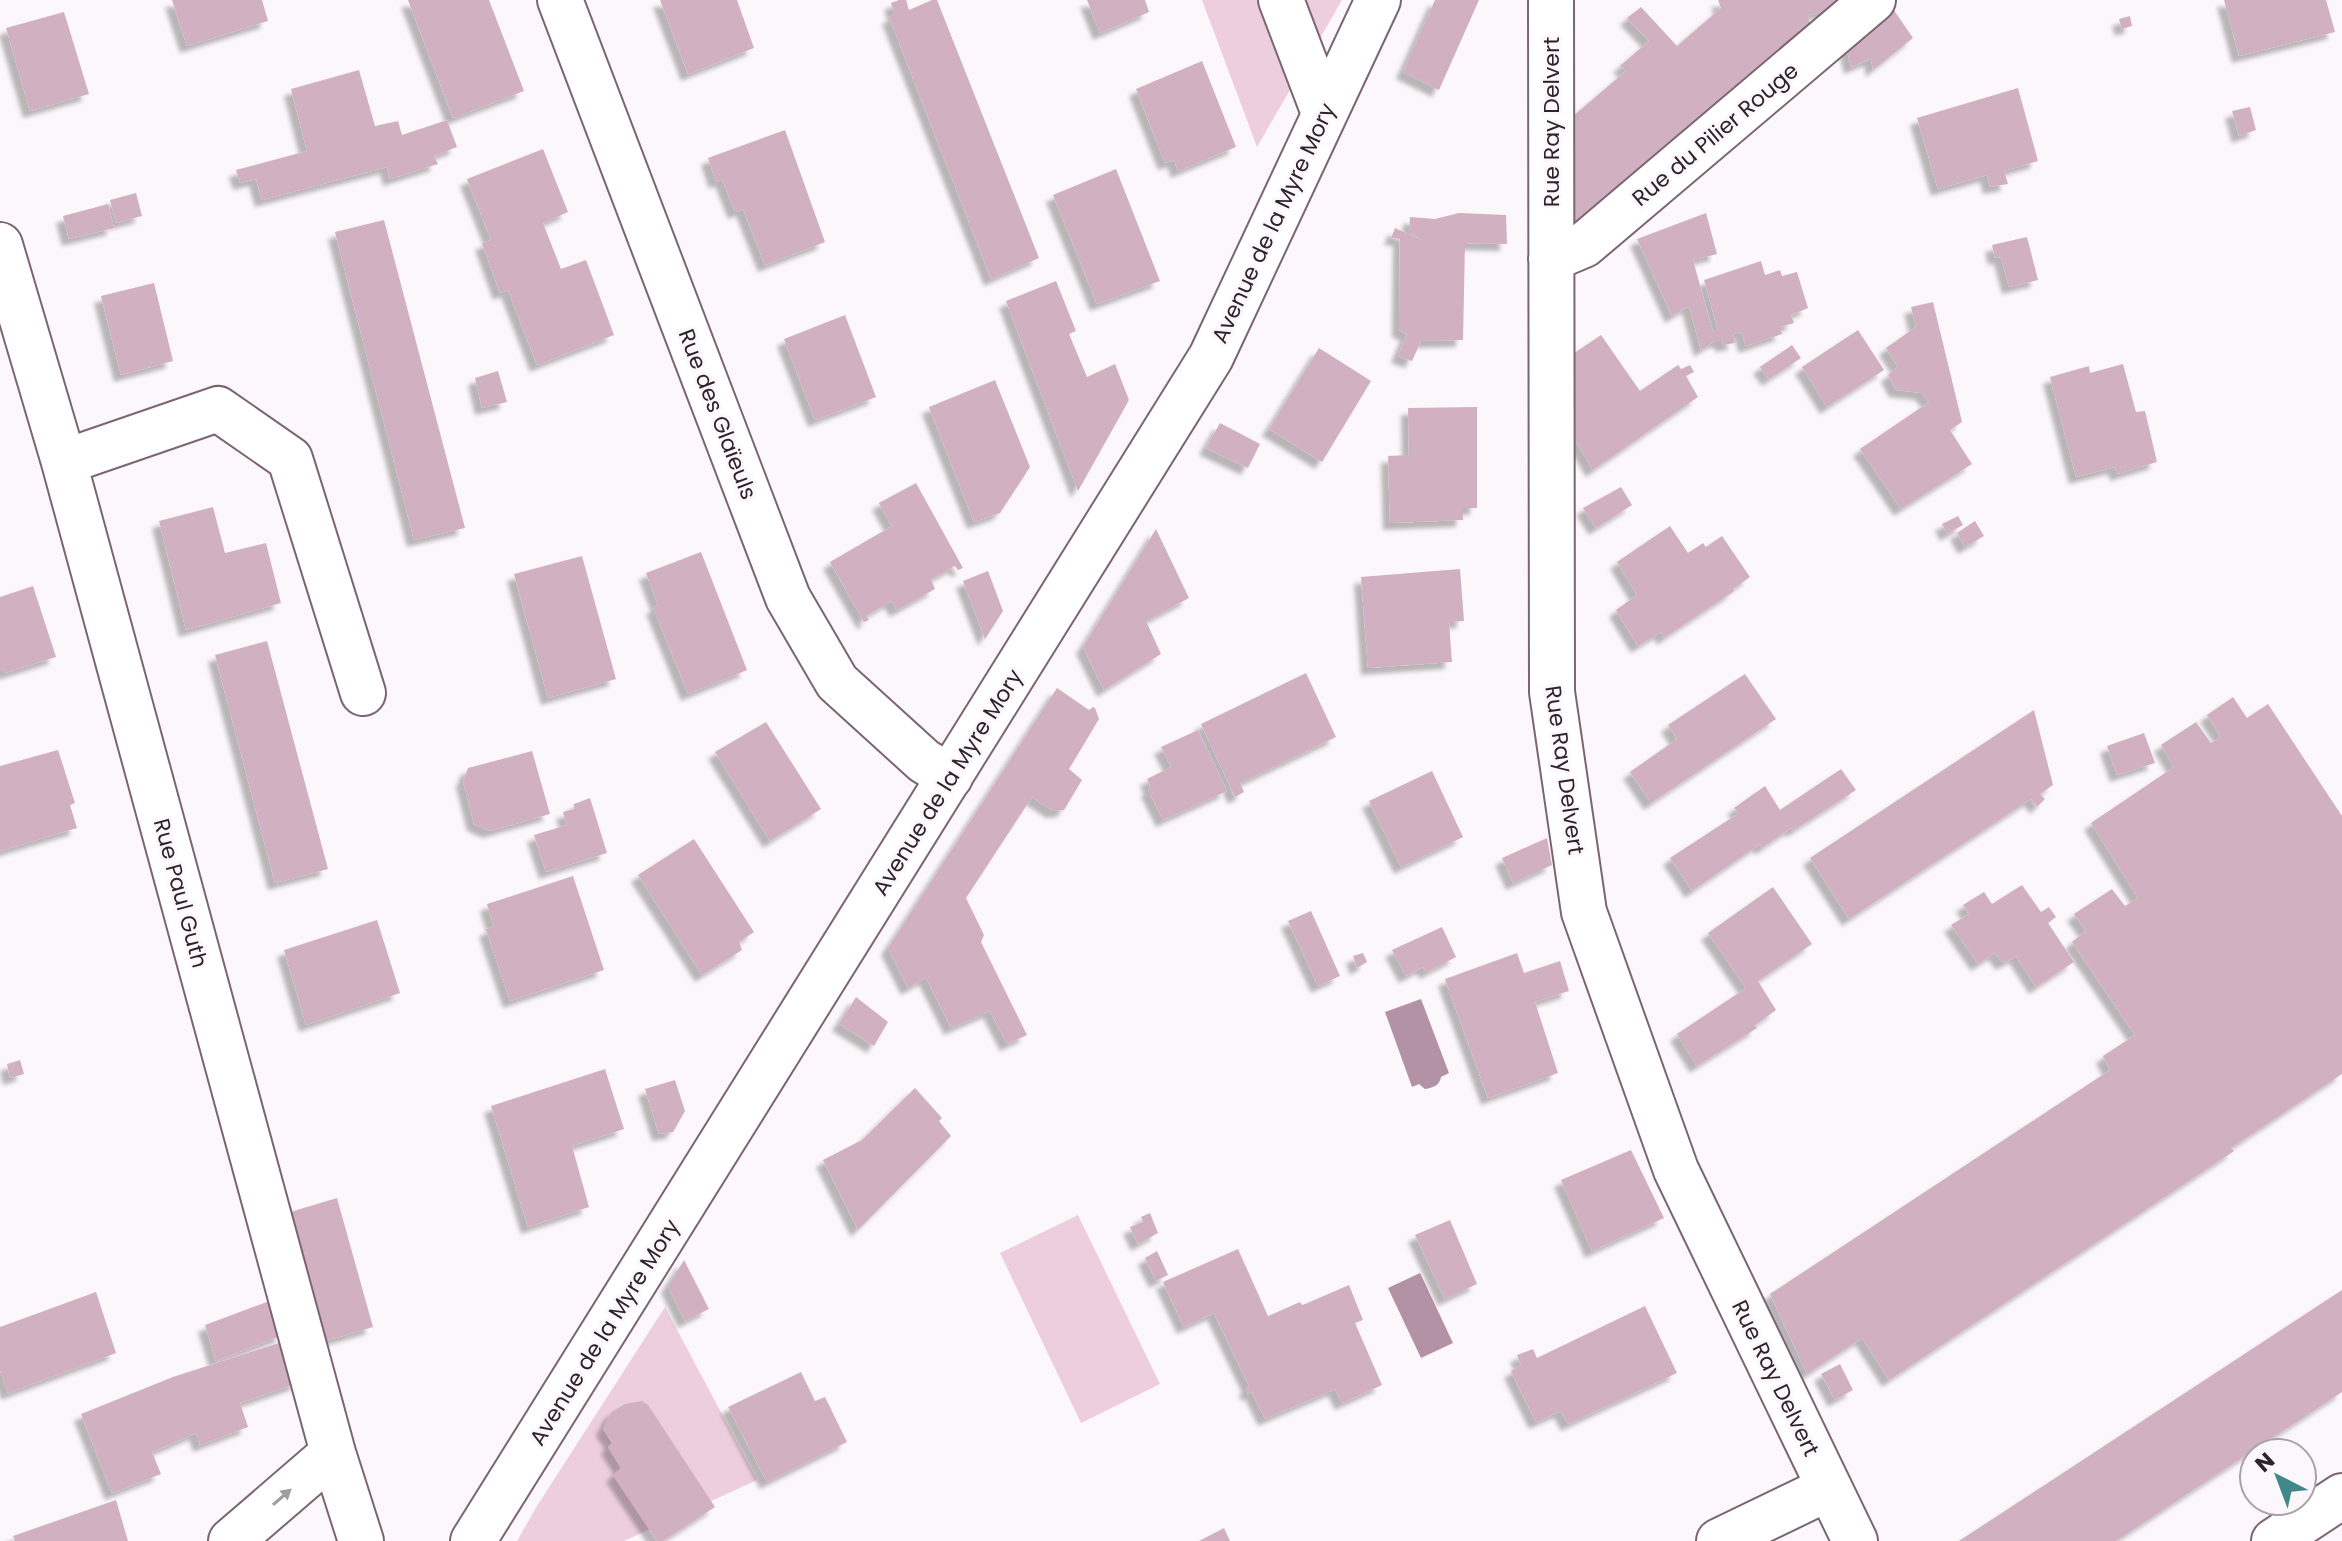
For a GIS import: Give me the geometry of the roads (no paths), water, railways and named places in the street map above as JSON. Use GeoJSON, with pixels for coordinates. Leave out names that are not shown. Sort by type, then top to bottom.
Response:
{"type":"FeatureCollection","features":[{"type":"Feature","properties":{"kind":"street","name":"Rue des Glaïeuls"},"geometry":{"type":"LineString","coordinates":[[560,0],[788,598],[837,682],[924,761],[950,777]]}},
{"type":"Feature","properties":{"kind":"street"},"geometry":{"type":"LineString","coordinates":[[1281,0],[1324,113]]}},
{"type":"Feature","properties":{"kind":"street","name":"Avenue de la Myre Mory"},"geometry":{"type":"LineString","coordinates":[[473,1541],[1211,357],[1378,0]]}},
{"type":"Feature","properties":{"kind":"street","name":"Rue Ray Delvert"},"geometry":{"type":"LineString","coordinates":[[1551,0],[1552,692],[1584,912],[1676,1170],[1855,1541]]}},
{"type":"Feature","properties":{"kind":"street","name":"Rue du Pilier Rouge"},"geometry":{"type":"LineString","coordinates":[[1551,259],[1584,245],[1873,0]]}},
{"type":"Feature","properties":{"kind":"street","name":"Rue Paul Guth"},"geometry":{"type":"LineString","coordinates":[[0,245],[64,462],[333,1453],[361,1541]]}},
{"type":"Feature","properties":{"kind":"street"},"geometry":{"type":"LineString","coordinates":[[64,462],[218,409],[290,459],[363,693]]}},
{"type":"Feature","properties":{"kind":"street"},"geometry":{"type":"LineString","coordinates":[[231,1541],[333,1453]]}},
{"type":"Feature","properties":{"kind":"street"},"geometry":{"type":"LineString","coordinates":[[1719,1541],[1829,1488]]}},
{"type":"Feature","properties":{"kind":"street"},"geometry":{"type":"LineString","coordinates":[[2274,1541],[2342,1496]]}}]}
